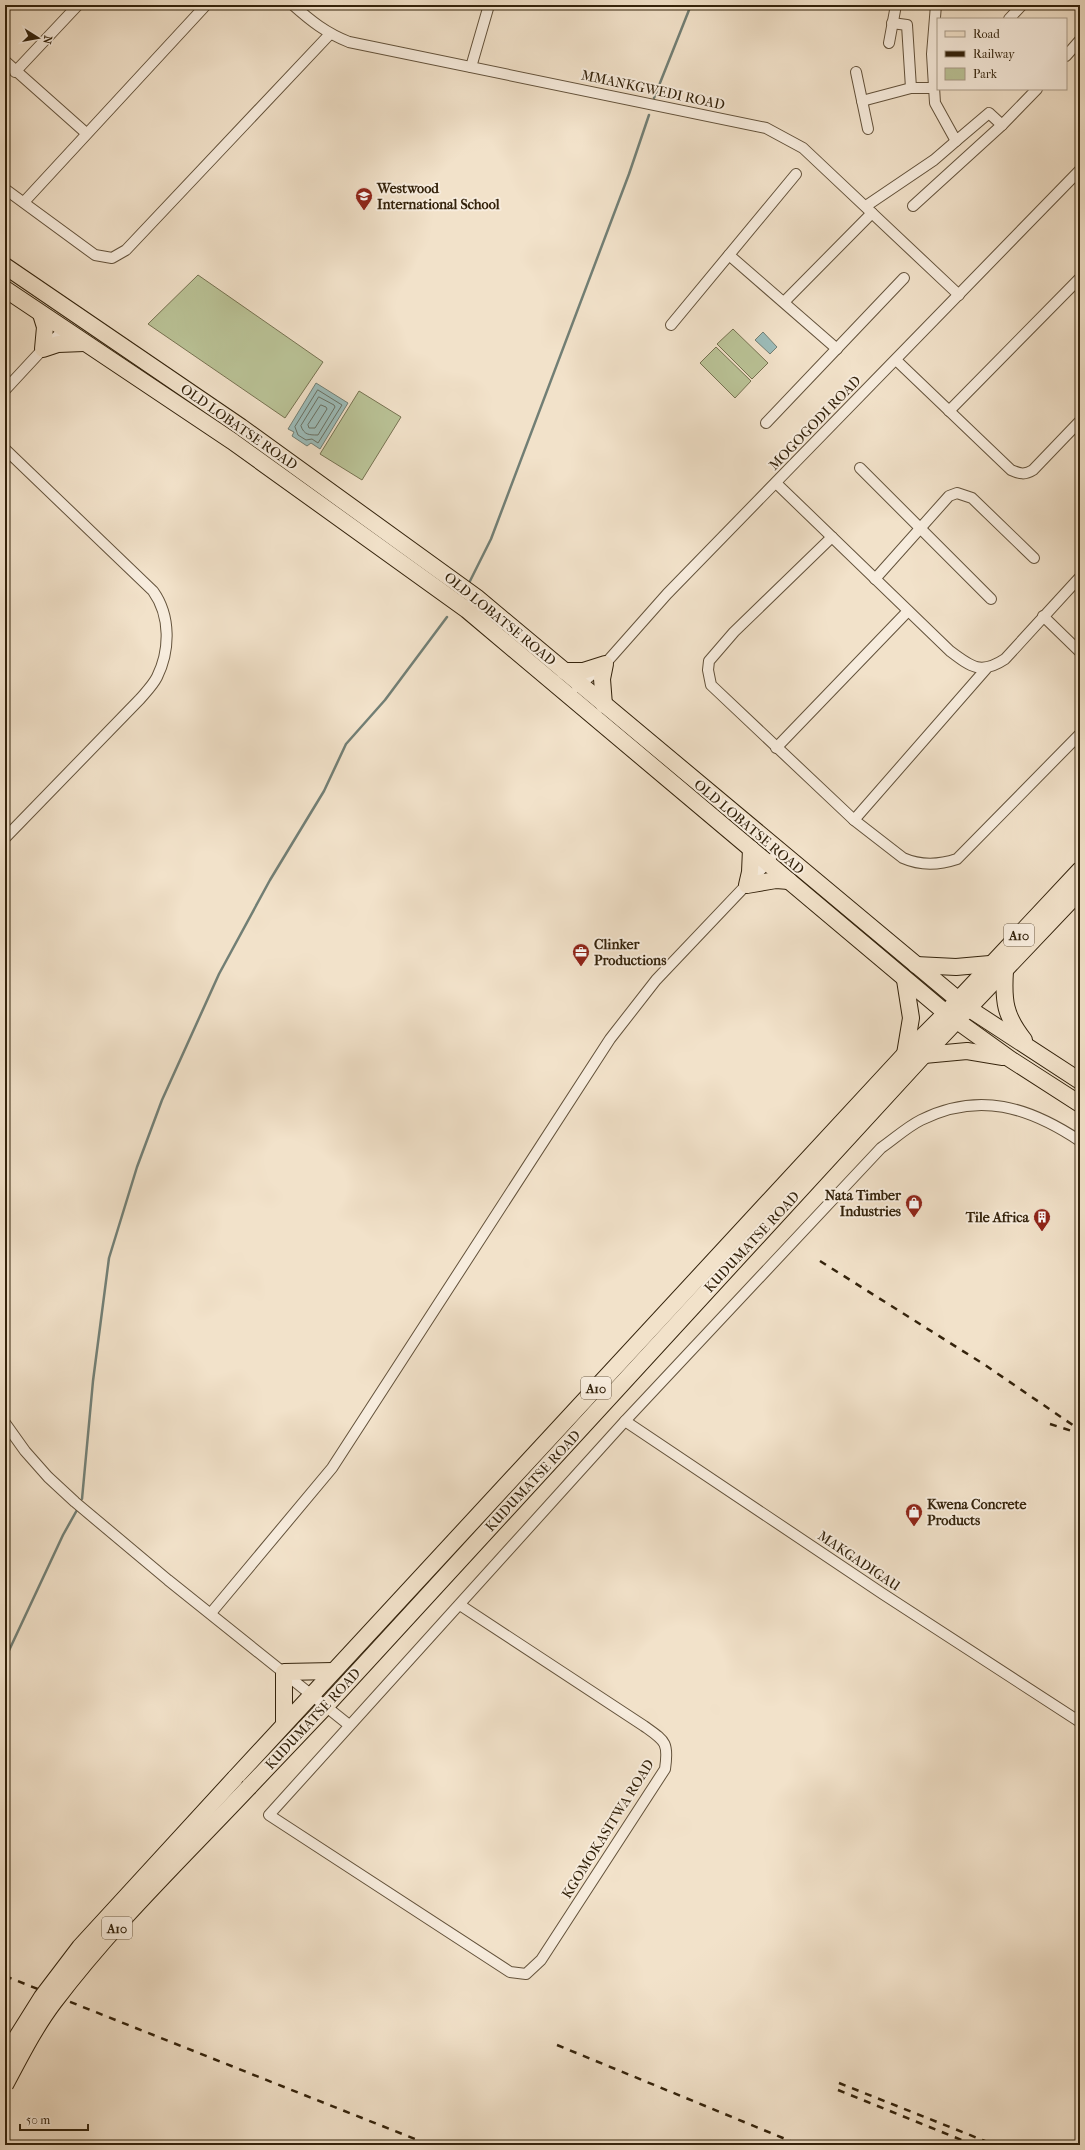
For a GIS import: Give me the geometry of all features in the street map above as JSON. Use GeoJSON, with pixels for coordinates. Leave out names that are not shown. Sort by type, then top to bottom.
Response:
{"type":"FeatureCollection","features":[{"type":"Feature","properties":{"kind":"main road","name":"OLD LOBATSE ROAD"},"geometry":{"type":"LineString","coordinates":[[5,266],[95,329],[241,427],[393,535],[476,597],[564,671],[575,690]]}},
{"type":"Feature","properties":{"kind":"main road","name":"OLD LOBATSE ROAD"},"geometry":{"type":"LineString","coordinates":[[5,288],[64,330],[232,441],[383,548],[575,690],[604,705],[773,857],[916,965],[963,1004],[1080,1081]]}},
{"type":"Feature","properties":{"kind":"main road"},"geometry":{"type":"LineString","coordinates":[[65,308],[64,330],[95,329]]}},
{"type":"Feature","properties":{"kind":"main road"},"geometry":{"type":"LineString","coordinates":[[42,314],[45,327],[43,349],[58,344],[84,343]]}},
{"type":"Feature","properties":{"kind":"main road"},"geometry":{"type":"LineString","coordinates":[[564,671],[583,671],[605,664],[602,679],[604,705]]}},
{"type":"Feature","properties":{"kind":"main road"},"geometry":{"type":"LineString","coordinates":[[575,690],[751,849],[773,857],[788,881],[905,980],[951,1017],[1080,1104]]}},
{"type":"Feature","properties":{"kind":"main road"},"geometry":{"type":"LineString","coordinates":[[751,849],[750,872],[747,884],[776,880],[788,881]]}},
{"type":"Feature","properties":{"kind":"main road","name":"KUDUMATSE ROAD"},"geometry":{"type":"LineString","coordinates":[[5,2085],[22,2052],[53,2003],[92,1955],[326,1706],[924,1056],[951,1017],[963,1004],[990,964],[1080,870]]}},
{"type":"Feature","properties":{"kind":"main road","name":"KUDUMATSE ROAD"},"geometry":{"type":"LineString","coordinates":[[963,1004],[1005,971],[1080,891]]}},
{"type":"Feature","properties":{"kind":"main road"},"geometry":{"type":"LineString","coordinates":[[916,965],[956,967],[990,964]]}},
{"type":"Feature","properties":{"kind":"main road"},"geometry":{"type":"LineString","coordinates":[[1005,971],[1004,992],[1006,1010],[1016,1030],[1030,1049]]}},
{"type":"Feature","properties":{"kind":"main road"},"geometry":{"type":"LineString","coordinates":[[905,980],[911,1018],[905,1054]]}},
{"type":"Feature","properties":{"kind":"main road","name":"KUDUMATSE ROAD"},"geometry":{"type":"LineString","coordinates":[[5,2056],[42,1997],[80,1947],[284,1724],[905,1054],[951,1017]]}},
{"type":"Feature","properties":{"kind":"main road"},"geometry":{"type":"LineString","coordinates":[[924,1056],[966,1051],[1010,1058]]}},
{"type":"Feature","properties":{"kind":"main road"},"geometry":{"type":"LineString","coordinates":[[284,1724],[284,1672],[333,1671]]}},
{"type":"Feature","properties":{"kind":"street"},"geometry":{"type":"LineString","coordinates":[[15,72],[78,5]]}},
{"type":"Feature","properties":{"kind":"street"},"geometry":{"type":"LineString","coordinates":[[24,202],[86,133],[206,5]]}},
{"type":"Feature","properties":{"kind":"street","name":"MMANKGWEDI ROAD"},"geometry":{"type":"LineString","coordinates":[[293,5],[314,24],[330,34],[349,42],[391,52],[472,67],[766,128],[803,148],[959,295]]}},
{"type":"Feature","properties":{"kind":"street"},"geometry":{"type":"LineString","coordinates":[[472,67],[489,5]]}},
{"type":"Feature","properties":{"kind":"street"},"geometry":{"type":"LineString","coordinates":[[889,43],[896,5]]}},
{"type":"Feature","properties":{"kind":"street"},"geometry":{"type":"LineString","coordinates":[[936,5],[933,88],[935,102],[956,141]]}},
{"type":"Feature","properties":{"kind":"street"},"geometry":{"type":"LineString","coordinates":[[1010,18],[1022,5]]}},
{"type":"Feature","properties":{"kind":"street"},"geometry":{"type":"LineString","coordinates":[[892,23],[907,25],[911,88]]}},
{"type":"Feature","properties":{"kind":"street"},"geometry":{"type":"LineString","coordinates":[[5,189],[95,255],[112,258],[126,250],[330,34]]}},
{"type":"Feature","properties":{"kind":"street"},"geometry":{"type":"LineString","coordinates":[[1067,55],[1080,40]]}},
{"type":"Feature","properties":{"kind":"street"},"geometry":{"type":"LineString","coordinates":[[5,61],[15,72],[86,133]]}},
{"type":"Feature","properties":{"kind":"street"},"geometry":{"type":"LineString","coordinates":[[856,72],[868,129]]}},
{"type":"Feature","properties":{"kind":"street"},"geometry":{"type":"LineString","coordinates":[[862,101],[911,88],[933,88]]}},
{"type":"Feature","properties":{"kind":"street"},"geometry":{"type":"LineString","coordinates":[[913,206],[1002,125],[1036,90]]}},
{"type":"Feature","properties":{"kind":"street"},"geometry":{"type":"LineString","coordinates":[[784,302],[869,210],[934,160],[989,113],[1002,125]]}},
{"type":"Feature","properties":{"kind":"street","name":"MOGOGODI ROAD"},"geometry":{"type":"LineString","coordinates":[[575,690],[605,664],[667,594],[1080,170]]}},
{"type":"Feature","properties":{"kind":"street"},"geometry":{"type":"LineString","coordinates":[[671,325],[796,174]]}},
{"type":"Feature","properties":{"kind":"street"},"geometry":{"type":"LineString","coordinates":[[729,255],[837,348]]}},
{"type":"Feature","properties":{"kind":"street"},"geometry":{"type":"LineString","coordinates":[[766,423],[904,278]]}},
{"type":"Feature","properties":{"kind":"street"},"geometry":{"type":"LineString","coordinates":[[949,411],[1080,278]]}},
{"type":"Feature","properties":{"kind":"street"},"geometry":{"type":"LineString","coordinates":[[5,390],[43,349],[64,330]]}},
{"type":"Feature","properties":{"kind":"street"},"geometry":{"type":"LineString","coordinates":[[896,360],[1011,470],[1019,473],[1027,474],[1033,470],[1080,421]]}},
{"type":"Feature","properties":{"kind":"street"},"geometry":{"type":"LineString","coordinates":[[5,449],[153,591],[161,602],[167,636],[166,656],[157,678],[140,699],[5,838]]}},
{"type":"Feature","properties":{"kind":"street"},"geometry":{"type":"LineString","coordinates":[[860,468],[991,599]]}},
{"type":"Feature","properties":{"kind":"street"},"geometry":{"type":"LineString","coordinates":[[776,483],[950,651],[973,667],[986,669]]}},
{"type":"Feature","properties":{"kind":"street"},"geometry":{"type":"LineString","coordinates":[[875,579],[949,496],[957,493],[965,494],[972,498],[1034,558]]}},
{"type":"Feature","properties":{"kind":"street"},"geometry":{"type":"LineString","coordinates":[[832,537],[734,632],[709,661],[708,670],[711,684],[776,748],[854,820],[903,858],[911,862],[924,864],[945,864],[958,859],[1080,734]]}},
{"type":"Feature","properties":{"kind":"street"},"geometry":{"type":"LineString","coordinates":[[854,820],[986,669],[1005,660],[1043,616],[1080,577]]}},
{"type":"Feature","properties":{"kind":"street"},"geometry":{"type":"LineString","coordinates":[[776,748],[908,611]]}},
{"type":"Feature","properties":{"kind":"street"},"geometry":{"type":"LineString","coordinates":[[1043,616],[1080,652]]}},
{"type":"Feature","properties":{"kind":"street"},"geometry":{"type":"LineString","coordinates":[[211,1613],[332,1468],[610,1040],[656,980],[773,857]]}},
{"type":"Feature","properties":{"kind":"street"},"geometry":{"type":"LineString","coordinates":[[460,1605],[625,1421],[881,1148],[920,1120],[952,1108],[988,1104],[1029,1114],[1053,1123],[1080,1141]]}},
{"type":"Feature","properties":{"kind":"street","name":"MAKGADIGAU"},"geometry":{"type":"LineString","coordinates":[[625,1421],[883,1594],[1080,1722]]}},
{"type":"Feature","properties":{"kind":"street"},"geometry":{"type":"LineString","coordinates":[[5,1423],[25,1451],[48,1477],[75,1502],[168,1580],[349,1725]]}},
{"type":"Feature","properties":{"kind":"street","name":"KGOMOKASITWA ROAD"},"geometry":{"type":"LineString","coordinates":[[460,1605],[644,1726],[662,1739],[668,1751],[665,1769],[541,1960],[526,1974],[510,1972],[269,1815],[349,1725],[460,1605]]}},
{"type":"Feature","properties":{"kind":"green space"},"geometry":{"type":"Polygon","coordinates":[[[198,275],[323,362],[285,418],[148,324],[198,275]]]}},
{"type":"Feature","properties":{"kind":"green space"},"geometry":{"type":"Polygon","coordinates":[[[733,329],[768,363],[752,379],[717,344],[733,329]]]}},
{"type":"Feature","properties":{"kind":"green space"},"geometry":{"type":"Polygon","coordinates":[[[716,347],[751,381],[735,398],[700,363],[716,347]]]}},
{"type":"Feature","properties":{"kind":"green space"},"geometry":{"type":"Polygon","coordinates":[[[359,391],[401,417],[362,480],[320,454],[359,391]]]}},
{"type":"Feature","properties":{"kind":"water"},"geometry":{"type":"Polygon","coordinates":[[[763,332],[777,347],[770,354],[755,340],[763,332]]]}},
{"type":"Feature","properties":{"kind":"water"},"geometry":{"type":"Polygon","coordinates":[[[316,383],[348,403],[320,449],[311,443],[307,446],[292,436],[294,432],[288,429],[316,383]]]}},
{"type":"Feature","properties":{"kind":"waterway"},"geometry":{"type":"LineString","coordinates":[[654,98],[691,5]]}},
{"type":"Feature","properties":{"kind":"waterway"},"geometry":{"type":"LineString","coordinates":[[470,581],[491,539],[629,174],[649,115]]}},
{"type":"Feature","properties":{"kind":"waterway"},"geometry":{"type":"LineString","coordinates":[[82,1499],[93,1381],[109,1258],[137,1167],[162,1100],[219,974],[270,880],[324,791],[346,744],[385,700],[447,617]]}},
{"type":"Feature","properties":{"kind":"waterway"},"geometry":{"type":"LineString","coordinates":[[5,1659],[63,1535],[77,1510]]}},
{"type":"Feature","properties":{"kind":"railway"},"geometry":{"type":"LineString","coordinates":[[820,1261],[985,1365],[1080,1430]]}},
{"type":"Feature","properties":{"kind":"railway"},"geometry":{"type":"LineString","coordinates":[[1050,1424],[1078,1433]]}},
{"type":"Feature","properties":{"kind":"railway"},"geometry":{"type":"LineString","coordinates":[[5,1976],[430,2145]]}},
{"type":"Feature","properties":{"kind":"railway"},"geometry":{"type":"LineString","coordinates":[[557,2045],[800,2145]]}},
{"type":"Feature","properties":{"kind":"railway"},"geometry":{"type":"LineString","coordinates":[[839,2083],[995,2145]]}},
{"type":"Feature","properties":{"kind":"railway"},"geometry":{"type":"LineString","coordinates":[[838,2090],[974,2145]]}},
{"type":"Feature","properties":{"kind":"place","name":"Westwood International School"},"geometry":{"type":"Point","coordinates":[364,211]}},
{"type":"Feature","properties":{"kind":"place","name":"Clinker Productions"},"geometry":{"type":"Point","coordinates":[581,967]}},
{"type":"Feature","properties":{"kind":"place","name":"Nata Timber Industries"},"geometry":{"type":"Point","coordinates":[914,1218]}},
{"type":"Feature","properties":{"kind":"place","name":"Tile Africa"},"geometry":{"type":"Point","coordinates":[1042,1232]}},
{"type":"Feature","properties":{"kind":"place","name":"Kwena Concrete Products"},"geometry":{"type":"Point","coordinates":[914,1527]}}]}
